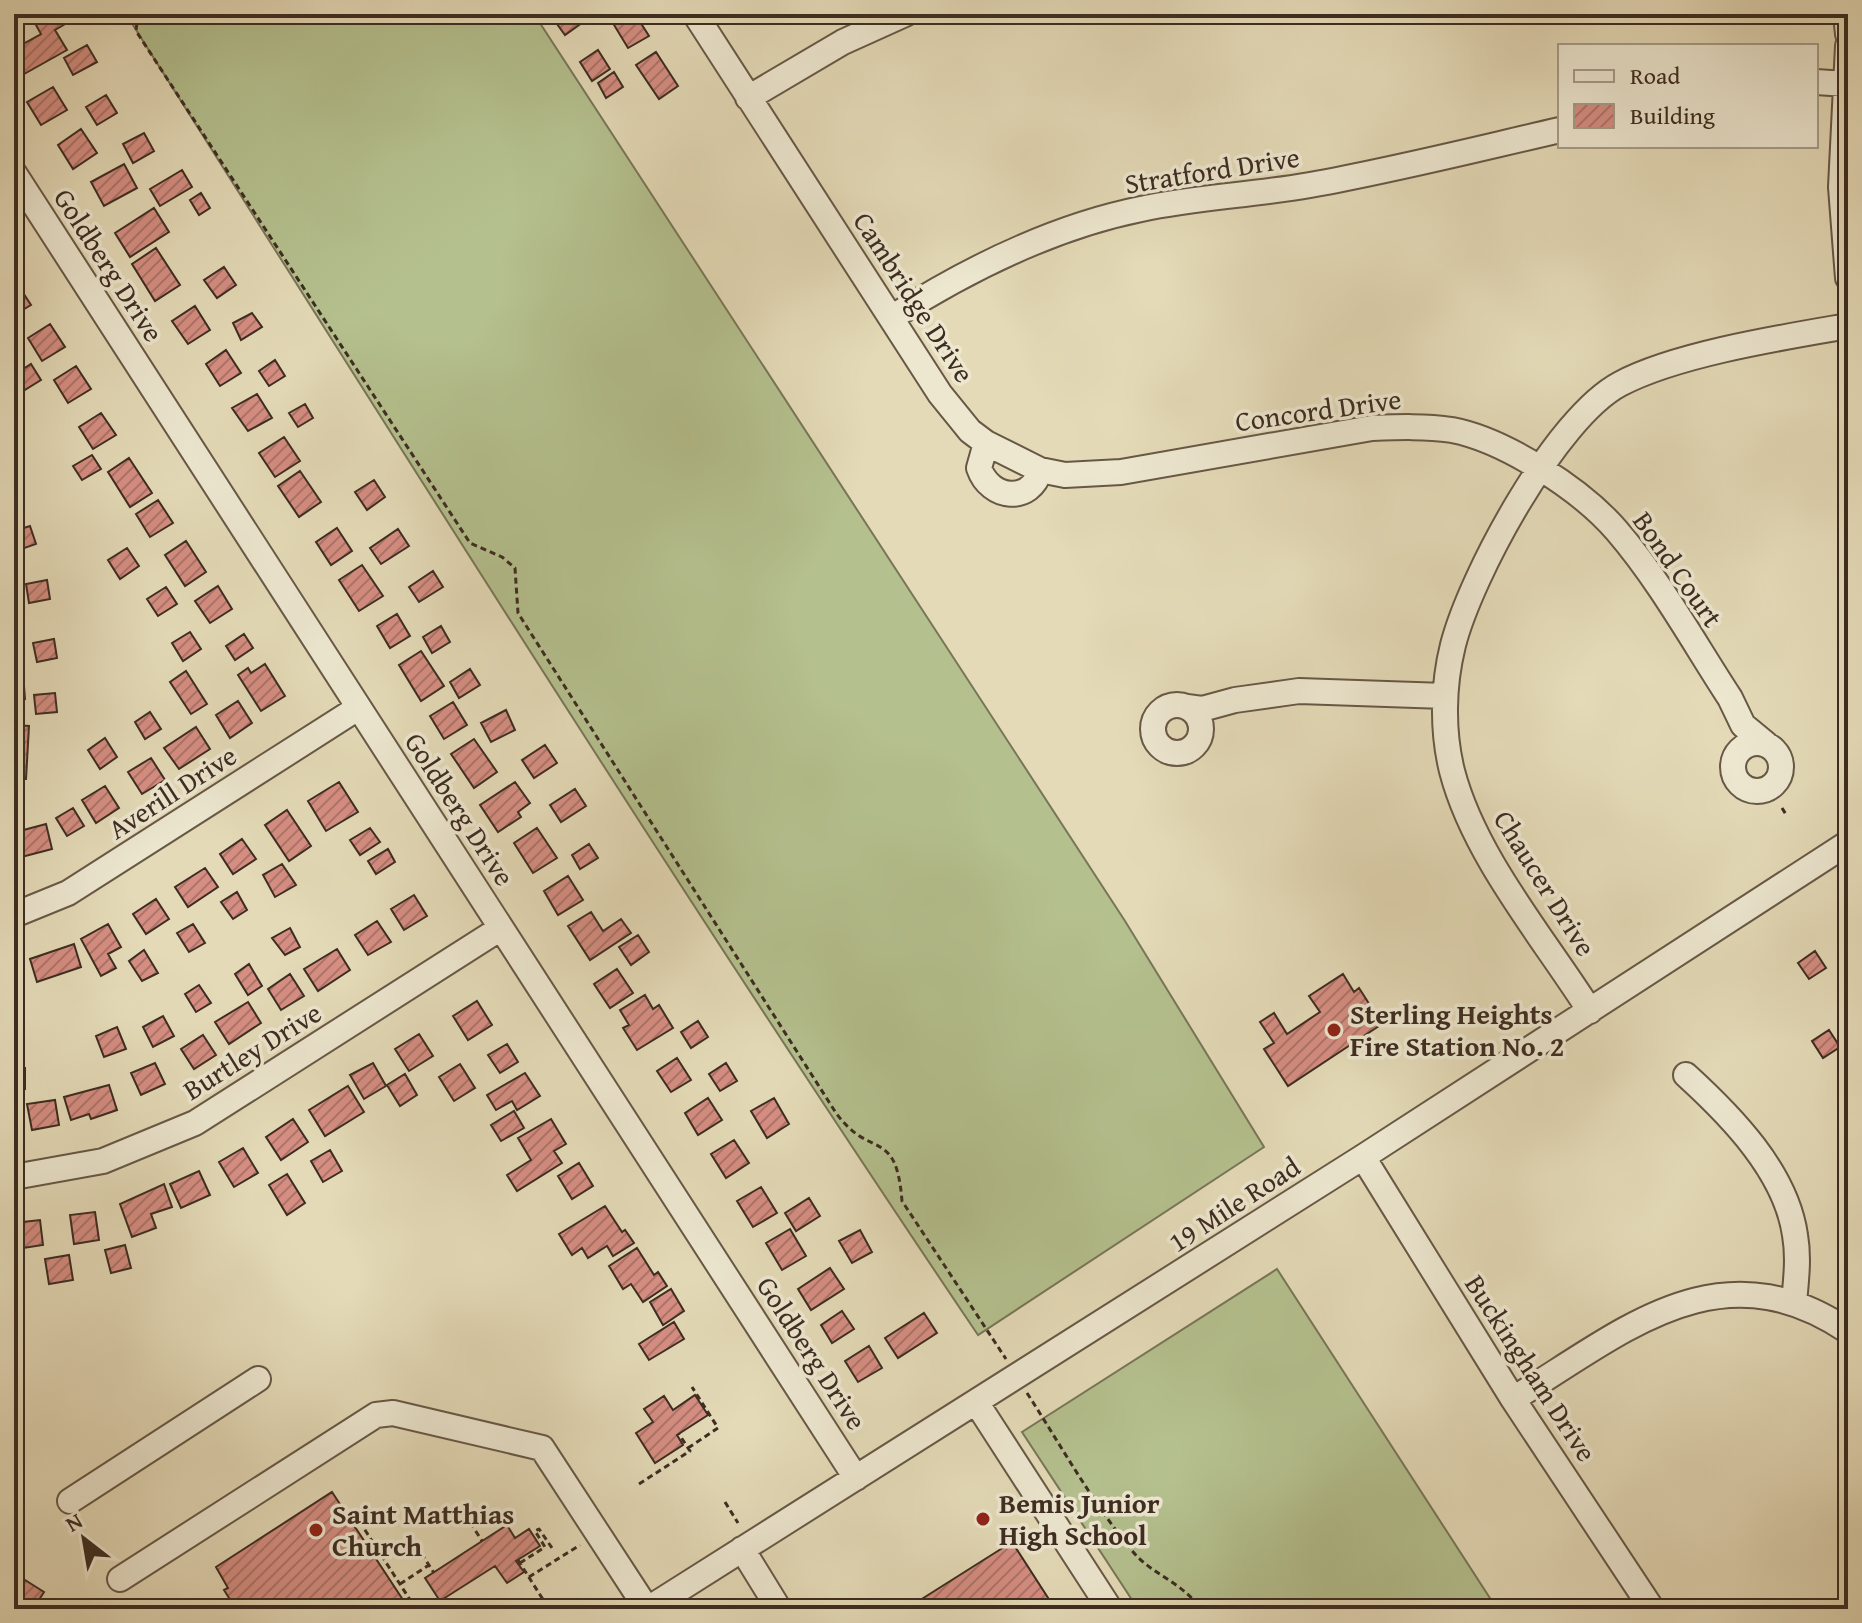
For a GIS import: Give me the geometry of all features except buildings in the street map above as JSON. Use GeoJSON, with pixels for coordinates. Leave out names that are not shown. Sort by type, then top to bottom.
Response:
{"type":"FeatureCollection","features":[{"type":"Feature","properties":{"kind":"street","name":"Cambridge Drive"},"geometry":{"type":"LineString","coordinates":[[695,14],[947,405],[986,443],[1040,470],[1089,475],[1172,463]]}},
{"type":"Feature","properties":{"kind":"street"},"geometry":{"type":"LineString","coordinates":[[748,98],[843,42],[905,14]]}},
{"type":"Feature","properties":{"kind":"street"},"geometry":{"type":"LineString","coordinates":[[1846,14],[1848,34]]}},
{"type":"Feature","properties":{"kind":"street"},"geometry":{"type":"LineString","coordinates":[[1848,46],[1841,187],[1848,278]]}},
{"type":"Feature","properties":{"kind":"street"},"geometry":{"type":"LineString","coordinates":[[1818,82],[1846,84]]}},
{"type":"Feature","properties":{"kind":"street","name":"Stratford Drive"},"geometry":{"type":"LineString","coordinates":[[891,318],[976,269],[1033,242],[1089,223],[1140,209],[1333,181],[1558,130]]}},
{"type":"Feature","properties":{"kind":"street","name":"Goldberg Drive"},"geometry":{"type":"LineString","coordinates":[[14,173],[856,1478]]}},
{"type":"Feature","properties":{"kind":"street"},"geometry":{"type":"LineString","coordinates":[[1540,470],[1576,420],[1618,385],[1673,364],[1848,326]]}},
{"type":"Feature","properties":{"kind":"street","name":"Concord Drive"},"geometry":{"type":"LineString","coordinates":[[1172,463],[1372,428],[1416,426],[1455,431],[1486,441],[1540,470]]}},
{"type":"Feature","properties":{"kind":"street"},"geometry":{"type":"LineString","coordinates":[[986,443],[979,468],[990,488],[1009,494],[1029,487],[1040,470]]}},
{"type":"Feature","properties":{"kind":"street","name":"Chaucer Drive"},"geometry":{"type":"LineString","coordinates":[[1540,470],[1469,599],[1454,642],[1445,696],[1452,771],[1473,826],[1486,853],[1590,1011]]}},
{"type":"Feature","properties":{"kind":"street","name":"Bond Court"},"geometry":{"type":"LineString","coordinates":[[1540,470],[1583,499],[1631,549],[1730,698],[1743,725],[1766,744]]}},
{"type":"Feature","properties":{"kind":"street"},"geometry":{"type":"LineString","coordinates":[[1216,707],[1192,747],[1177,753],[1157,742],[1153,727],[1159,713],[1172,705],[1216,707],[1235,700],[1299,691],[1445,696]]}},
{"type":"Feature","properties":{"kind":"street"},"geometry":{"type":"LineString","coordinates":[[1187,707],[1198,717],[1200,733]]}},
{"type":"Feature","properties":{"kind":"street","name":"Averill Drive"},"geometry":{"type":"LineString","coordinates":[[14,915],[68,893],[358,708]]}},
{"type":"Feature","properties":{"kind":"street"},"geometry":{"type":"LineString","coordinates":[[1738,753],[1743,747],[1766,744],[1778,755],[1781,770],[1773,785],[1766,789],[1750,790],[1738,781],[1733,767],[1743,725]]}},
{"type":"Feature","properties":{"kind":"street","name":"19 Mile Road"},"geometry":{"type":"LineString","coordinates":[[648,1609],[1363,1157],[1848,843]]}},
{"type":"Feature","properties":{"kind":"street","name":"Burtley Drive"},"geometry":{"type":"LineString","coordinates":[[14,1177],[103,1161],[195,1123],[501,928]]}},
{"type":"Feature","properties":{"kind":"street"},"geometry":{"type":"LineString","coordinates":[[1686,1075],[1741,1131],[1785,1203],[1795,1233],[1794,1303]]}},
{"type":"Feature","properties":{"kind":"street","name":"Buckingham Drive"},"geometry":{"type":"LineString","coordinates":[[1363,1157],[1513,1399],[1652,1609]]}},
{"type":"Feature","properties":{"kind":"street"},"geometry":{"type":"LineString","coordinates":[[1513,1399],[1670,1307],[1717,1294],[1766,1296],[1794,1303],[1848,1331]]}},
{"type":"Feature","properties":{"kind":"street"},"geometry":{"type":"LineString","coordinates":[[70,1501],[258,1379]]}},
{"type":"Feature","properties":{"kind":"street"},"geometry":{"type":"LineString","coordinates":[[976,1402],[1110,1609]]}},
{"type":"Feature","properties":{"kind":"street"},"geometry":{"type":"LineString","coordinates":[[120,1579],[376,1415],[393,1413],[542,1448],[648,1609]]}},
{"type":"Feature","properties":{"kind":"street"},"geometry":{"type":"LineString","coordinates":[[742,1549],[779,1609]]}},
{"type":"Feature","properties":{"kind":"path"},"geometry":{"type":"LineString","coordinates":[[138,14],[136,31],[470,543],[502,557],[515,568],[518,613],[526,626],[836,1113],[849,1131],[882,1146],[894,1159],[902,1180],[902,1201],[1007,1359]]}},
{"type":"Feature","properties":{"kind":"path"},"geometry":{"type":"LineString","coordinates":[[1782,808],[1787,816]]}},
{"type":"Feature","properties":{"kind":"path"},"geometry":{"type":"LineString","coordinates":[[688,1448],[718,1428],[692,1387]]}},
{"type":"Feature","properties":{"kind":"path"},"geometry":{"type":"LineString","coordinates":[[1024,1389],[1137,1557],[1192,1598],[1200,1609]]}},
{"type":"Feature","properties":{"kind":"path"},"geometry":{"type":"LineString","coordinates":[[639,1484],[690,1451],[679,1434]]}},
{"type":"Feature","properties":{"kind":"path"},"geometry":{"type":"LineString","coordinates":[[670,1453],[675,1461]]}},
{"type":"Feature","properties":{"kind":"path"},"geometry":{"type":"LineString","coordinates":[[725,1502],[738,1523]]}},
{"type":"Feature","properties":{"kind":"path"},"geometry":{"type":"LineString","coordinates":[[354,1513],[416,1609]]}},
{"type":"Feature","properties":{"kind":"path"},"geometry":{"type":"LineString","coordinates":[[465,1514],[482,1541]]}},
{"type":"Feature","properties":{"kind":"path"},"geometry":{"type":"LineString","coordinates":[[549,1609],[519,1561],[545,1547],[535,1531],[539,1529],[552,1548],[555,1546]]}},
{"type":"Feature","properties":{"kind":"path"},"geometry":{"type":"LineString","coordinates":[[416,1545],[434,1573]]}},
{"type":"Feature","properties":{"kind":"path"},"geometry":{"type":"LineString","coordinates":[[529,1577],[580,1545]]}},
{"type":"Feature","properties":{"kind":"path"},"geometry":{"type":"LineString","coordinates":[[400,1584],[429,1565]]}},
{"type":"Feature","properties":{"kind":"green space"},"geometry":{"type":"Polygon","coordinates":[[[126,14],[534,14],[1125,921],[1264,1147],[978,1335],[653,843],[126,14]]]}},
{"type":"Feature","properties":{"kind":"green space"},"geometry":{"type":"Polygon","coordinates":[[[1277,1269],[1497,1609],[1138,1609],[1022,1432],[1277,1269]]]}},
{"type":"Feature","properties":{"kind":"place","name":"Sterling Heights Fire Station No. 2"},"geometry":{"type":"Point","coordinates":[1334,1030]}},
{"type":"Feature","properties":{"kind":"place","name":"Bemis Junior High School"},"geometry":{"type":"Point","coordinates":[983,1519]}},
{"type":"Feature","properties":{"kind":"place","name":"Saint Matthias Church"},"geometry":{"type":"Point","coordinates":[316,1530]}}]}
